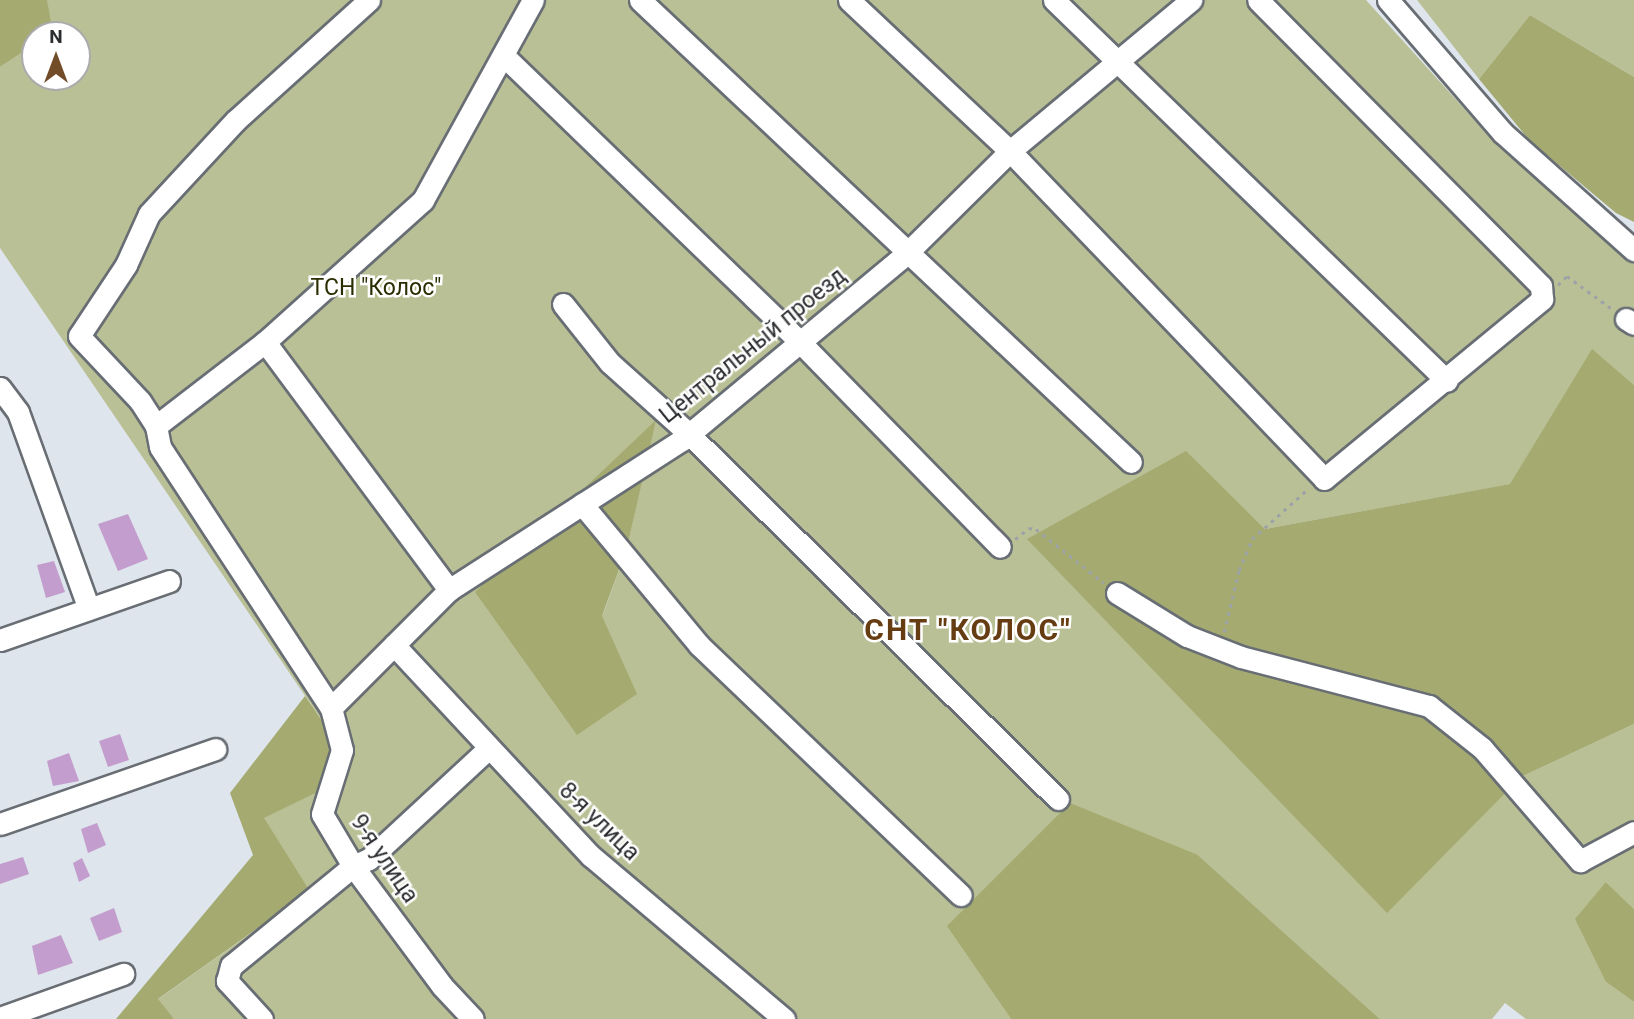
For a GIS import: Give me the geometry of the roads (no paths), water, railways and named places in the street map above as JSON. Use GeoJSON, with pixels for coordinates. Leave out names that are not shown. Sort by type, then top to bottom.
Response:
{"type":"FeatureCollection","features":[{"type":"Feature","properties":{"kind":"street","name":"9-я улица"},"geometry":{"type":"LineString","coordinates":[[369,0],[236,120],[149,214],[126,265],[79,336],[140,401],[156,426],[160,447],[331,708],[342,750],[322,814],[353,866],[442,986],[474,1019]]}},
{"type":"Feature","properties":{"kind":"street"},"geometry":{"type":"LineString","coordinates":[[156,426],[265,342],[423,200],[505,57],[533,0]]}},
{"type":"Feature","properties":{"kind":"street"},"geometry":{"type":"LineString","coordinates":[[640,0],[1131,462]]}},
{"type":"Feature","properties":{"kind":"street"},"geometry":{"type":"LineString","coordinates":[[849,0],[1010,151],[1324,479],[1447,381],[1542,299],[1541,286],[1258,0]]}},
{"type":"Feature","properties":{"kind":"street"},"geometry":{"type":"LineString","coordinates":[[1054,0],[1447,381]]}},
{"type":"Feature","properties":{"kind":"street","name":"Центральный проезд"},"geometry":{"type":"LineString","coordinates":[[331,708],[449,590],[689,434],[907,253],[1010,151],[1119,63],[1191,0]]}},
{"type":"Feature","properties":{"kind":"street"},"geometry":{"type":"LineString","coordinates":[[1388,0],[1503,133],[1634,250]]}},
{"type":"Feature","properties":{"kind":"street"},"geometry":{"type":"LineString","coordinates":[[505,57],[800,342],[1000,547]]}},
{"type":"Feature","properties":{"kind":"street"},"geometry":{"type":"LineString","coordinates":[[563,304],[610,363],[689,434],[1058,799]]}},
{"type":"Feature","properties":{"kind":"street"},"geometry":{"type":"LineString","coordinates":[[265,342],[449,590]]}},
{"type":"Feature","properties":{"kind":"street"},"geometry":{"type":"LineString","coordinates":[[0,388],[18,412],[89,609]]}},
{"type":"Feature","properties":{"kind":"street"},"geometry":{"type":"LineString","coordinates":[[582,504],[699,645],[961,895]]}},
{"type":"Feature","properties":{"kind":"street"},"geometry":{"type":"LineString","coordinates":[[0,640],[169,581]]}},
{"type":"Feature","properties":{"kind":"street"},"geometry":{"type":"LineString","coordinates":[[1117,593],[1187,636],[1219,648],[1300,675],[1429,706],[1482,748],[1580,861],[1634,832]]}},
{"type":"Feature","properties":{"kind":"street","name":"8-я улица"},"geometry":{"type":"LineString","coordinates":[[394,645],[591,856],[756,992],[783,1019]]}},
{"type":"Feature","properties":{"kind":"street"},"geometry":{"type":"LineString","coordinates":[[262,1019],[227,981],[231,966],[353,866],[369,859],[489,748]]}},
{"type":"Feature","properties":{"kind":"street"},"geometry":{"type":"LineString","coordinates":[[0,824],[215,749]]}},
{"type":"Feature","properties":{"kind":"street"},"geometry":{"type":"LineString","coordinates":[[0,1018],[123,974]]}},
{"type":"Feature","properties":{"kind":"district","name":"СНТ \"КОЛОС\""},"geometry":{"type":"Point","coordinates":[968,630]}},
{"type":"Feature","properties":{"kind":"park label","name":"ТСН \"Колос\""},"geometry":{"type":"Point","coordinates":[376,288]}}]}
